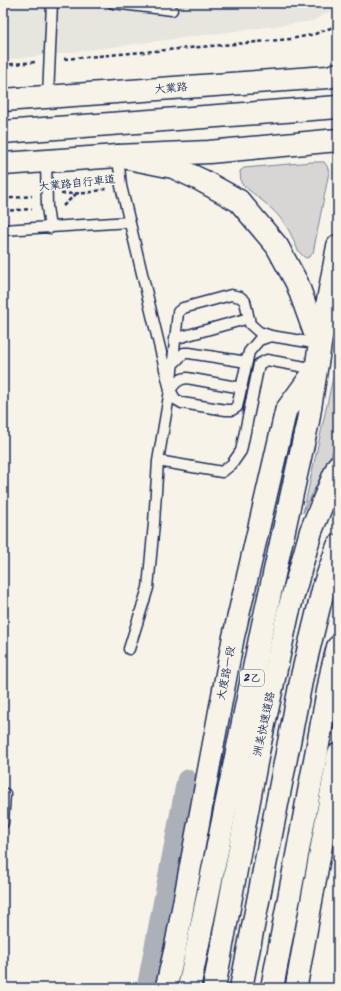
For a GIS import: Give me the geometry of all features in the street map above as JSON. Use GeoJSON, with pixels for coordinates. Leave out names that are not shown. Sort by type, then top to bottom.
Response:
{"type":"FeatureCollection","features":[{"type":"Feature","properties":{"kind":"main road","name":"大業路"},"geometry":{"type":"LineString","coordinates":[[3,100],[328,77],[338,74]]}},
{"type":"Feature","properties":{"kind":"main road"},"geometry":{"type":"LineString","coordinates":[[3,132],[338,107]]}},
{"type":"Feature","properties":{"kind":"main road"},"geometry":{"type":"LineString","coordinates":[[3,164],[118,156],[209,152],[338,140]]}},
{"type":"Feature","properties":{"kind":"main road"},"geometry":{"type":"LineString","coordinates":[[118,156],[173,167],[201,180],[239,201],[277,246],[298,283],[320,344]]}},
{"type":"Feature","properties":{"kind":"main road","name":"大度路一段"},"geometry":{"type":"LineString","coordinates":[[189,988],[262,629],[308,421],[338,246]]}},
{"type":"Feature","properties":{"kind":"main road","name":"洲美快速道路"},"geometry":{"type":"LineString","coordinates":[[214,988],[258,752],[288,613],[311,531],[338,466]]}},
{"type":"Feature","properties":{"kind":"main road"},"geometry":{"type":"LineString","coordinates":[[241,988],[302,676],[324,586],[338,546]]}},
{"type":"Feature","properties":{"kind":"main road"},"geometry":{"type":"LineString","coordinates":[[272,988],[332,670],[338,647]]}},
{"type":"Feature","properties":{"kind":"street","name":"大度路一段"},"geometry":{"type":"LineString","coordinates":[[166,988],[233,639],[286,410],[316,369]]}},
{"type":"Feature","properties":{"kind":"street"},"geometry":{"type":"LineString","coordinates":[[296,988],[338,754]]}},
{"type":"Feature","properties":{"kind":"lane"},"geometry":{"type":"LineString","coordinates":[[48,97],[52,3]]}},
{"type":"Feature","properties":{"kind":"lane"},"geometry":{"type":"LineString","coordinates":[[113,3],[172,10]]}},
{"type":"Feature","properties":{"kind":"lane"},"geometry":{"type":"LineString","coordinates":[[118,156],[122,186],[130,222],[170,390],[175,399],[182,403],[226,410],[232,410],[237,407],[249,352],[259,340],[271,336]]}},
{"type":"Feature","properties":{"kind":"lane"},"geometry":{"type":"LineString","coordinates":[[46,161],[48,195],[47,207],[50,228]]}},
{"type":"Feature","properties":{"kind":"lane"},"geometry":{"type":"LineString","coordinates":[[3,230],[130,222]]}},
{"type":"Feature","properties":{"kind":"lane"},"geometry":{"type":"LineString","coordinates":[[129,649],[148,588],[158,461],[170,390],[174,339],[178,312],[183,308],[231,295],[240,296],[245,301],[250,324],[259,332],[271,336],[320,344]]}},
{"type":"Feature","properties":{"kind":"lane"},"geometry":{"type":"LineString","coordinates":[[174,339],[249,318]]}},
{"type":"Feature","properties":{"kind":"lane"},"geometry":{"type":"LineString","coordinates":[[172,365],[184,353],[247,362]]}},
{"type":"Feature","properties":{"kind":"lane"},"geometry":{"type":"LineString","coordinates":[[158,461],[222,472],[232,464],[241,451],[259,364],[267,360],[316,369]]}},
{"type":"Feature","properties":{"kind":"lane"},"geometry":{"type":"LineString","coordinates":[[170,390],[180,379],[187,378],[242,388]]}},
{"type":"Feature","properties":{"kind":"lane"},"geometry":{"type":"LineString","coordinates":[[3,823],[4,793]]}},
{"type":"Feature","properties":{"kind":"path"},"geometry":{"type":"LineString","coordinates":[[3,65],[291,40],[315,34],[338,25]]}},
{"type":"Feature","properties":{"kind":"path","name":"大業路自行車道"},"geometry":{"type":"LineString","coordinates":[[3,199],[77,193],[122,186]]}},
{"type":"Feature","properties":{"kind":"path"},"geometry":{"type":"LineString","coordinates":[[63,206],[77,193]]}},
{"type":"Feature","properties":{"kind":"path"},"geometry":{"type":"LineString","coordinates":[[3,211],[47,207]]}},
{"type":"Feature","properties":{"kind":"shaded area"},"geometry":{"type":"Polygon","coordinates":[[[3,3],[338,3],[338,7],[313,21],[3,60],[3,3]]]}},
{"type":"Feature","properties":{"kind":"shaded area"},"geometry":{"type":"Polygon","coordinates":[[[324,162],[329,172],[313,253],[306,258],[297,249],[288,229],[278,215],[241,183],[240,171],[244,168],[324,162]]]}},
{"type":"Feature","properties":{"kind":"shaded area"},"geometry":{"type":"Polygon","coordinates":[[[338,355],[338,440],[303,513],[338,355]]]}},
{"type":"Feature","properties":{"kind":"waterway"},"geometry":{"type":"LineString","coordinates":[[147,988],[187,780]]}}]}
